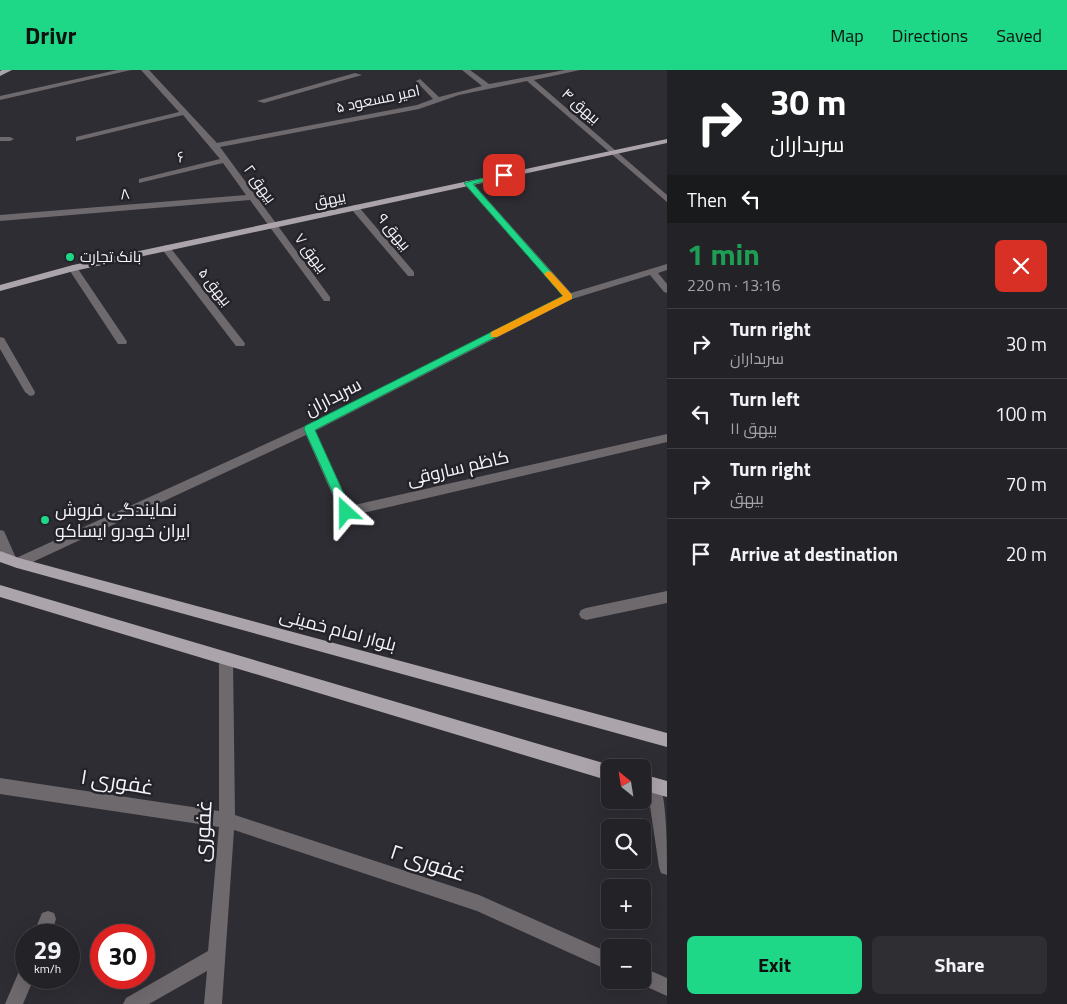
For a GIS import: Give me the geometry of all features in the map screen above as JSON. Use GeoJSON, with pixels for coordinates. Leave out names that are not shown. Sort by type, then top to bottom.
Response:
{"type":"FeatureCollection","features":[{"type":"Feature","properties":{"kind":"main road"},"geometry":{"type":"LineString","coordinates":[[0,74],[8,70]]}},
{"type":"Feature","properties":{"kind":"main road","name":"بیهق"},"geometry":{"type":"LineString","coordinates":[[0,288],[73,268],[667,141]]}},
{"type":"Feature","properties":{"kind":"main road","name":"بلوار امام خمینی"},"geometry":{"type":"LineString","coordinates":[[9,559],[667,740]]}},
{"type":"Feature","properties":{"kind":"main road"},"geometry":{"type":"LineString","coordinates":[[0,591],[601,769]]}},
{"type":"Feature","properties":{"kind":"street"},"geometry":{"type":"LineString","coordinates":[[0,98],[127,70]]}},
{"type":"Feature","properties":{"kind":"street","name":"بیهق ۲"},"geometry":{"type":"LineString","coordinates":[[145,70],[215,146],[272,225]]}},
{"type":"Feature","properties":{"kind":"street"},"geometry":{"type":"LineString","coordinates":[[466,70],[488,88]]}},
{"type":"Feature","properties":{"kind":"street","name":"امیر مسعود ۵"},"geometry":{"type":"LineString","coordinates":[[215,146],[294,127],[419,107],[437,99],[576,70]]}},
{"type":"Feature","properties":{"kind":"street"},"geometry":{"type":"LineString","coordinates":[[261,101],[358,75]]}},
{"type":"Feature","properties":{"kind":"street","name":"بیهق ۴"},"geometry":{"type":"LineString","coordinates":[[530,80],[667,199]]}},
{"type":"Feature","properties":{"kind":"street"},"geometry":{"type":"LineString","coordinates":[[420,81],[437,99]]}},
{"type":"Feature","properties":{"kind":"street"},"geometry":{"type":"LineString","coordinates":[[80,139],[184,113]]}},
{"type":"Feature","properties":{"kind":"street"},"geometry":{"type":"LineString","coordinates":[[0,140],[10,139]]}},
{"type":"Feature","properties":{"kind":"street","name":"۶"},"geometry":{"type":"LineString","coordinates":[[142,181],[225,160]]}},
{"type":"Feature","properties":{"kind":"street"},"geometry":{"type":"LineString","coordinates":[[468,183],[569,297]]}},
{"type":"Feature","properties":{"kind":"street","name":"۸"},"geometry":{"type":"LineString","coordinates":[[0,218],[253,197]]}},
{"type":"Feature","properties":{"kind":"street","name":"بیهق ۹"},"geometry":{"type":"LineString","coordinates":[[355,208],[410,274]]}},
{"type":"Feature","properties":{"kind":"street","name":"بیهق ۷"},"geometry":{"type":"LineString","coordinates":[[272,225],[327,299]]}},
{"type":"Feature","properties":{"kind":"street","name":"بیهق ۵"},"geometry":{"type":"LineString","coordinates":[[166,248],[240,344]]}},
{"type":"Feature","properties":{"kind":"street","name":"سربداران"},"geometry":{"type":"LineString","coordinates":[[9,559],[309,429],[569,297],[667,267]]}},
{"type":"Feature","properties":{"kind":"street"},"geometry":{"type":"LineString","coordinates":[[73,268],[122,342]]}},
{"type":"Feature","properties":{"kind":"street"},"geometry":{"type":"LineString","coordinates":[[651,271],[667,290]]}},
{"type":"Feature","properties":{"kind":"street"},"geometry":{"type":"LineString","coordinates":[[0,340],[30,392]]}},
{"type":"Feature","properties":{"kind":"street","name":"کاظم ساروقی"},"geometry":{"type":"LineString","coordinates":[[309,429],[346,512],[667,438]]}},
{"type":"Feature","properties":{"kind":"street"},"geometry":{"type":"LineString","coordinates":[[0,535],[9,559]]}},
{"type":"Feature","properties":{"kind":"street"},"geometry":{"type":"LineString","coordinates":[[586,614],[667,597]]}},
{"type":"Feature","properties":{"kind":"street","name":"غفوری"},"geometry":{"type":"LineString","coordinates":[[213,1004],[215,957],[227,820],[226,659]]}},
{"type":"Feature","properties":{"kind":"street","name":"غفوری ۱"},"geometry":{"type":"LineString","coordinates":[[0,786],[227,820]]}},
{"type":"Feature","properties":{"kind":"street"},"geometry":{"type":"LineString","coordinates":[[655,786],[667,867]]}},
{"type":"Feature","properties":{"kind":"street","name":"غفوری ۲"},"geometry":{"type":"LineString","coordinates":[[227,820],[479,903],[601,958]]}},
{"type":"Feature","properties":{"kind":"street"},"geometry":{"type":"LineString","coordinates":[[132,1004],[215,957]]}},
{"type":"Feature","properties":{"kind":"street"},"geometry":{"type":"LineString","coordinates":[[651,980],[667,987]]}},
{"type":"Feature","properties":{"kind":"street"},"geometry":{"type":"LineString","coordinates":[[14,1004],[20,989]]}},
{"type":"Feature","properties":{"kind":"slow traffic"},"geometry":{"type":"LineString","coordinates":[[494,335],[569,297],[548,274]]}},
{"type":"Feature","properties":{"kind":"place","name":"بانک تجارت"},"geometry":{"type":"Point","coordinates":[70,257]}},
{"type":"Feature","properties":{"kind":"place","name":"نمایندگی فروش ایران خودرو ایساکو"},"geometry":{"type":"Point","coordinates":[45,520]}},
{"type":"Feature","properties":{"kind":"route"},"geometry":{"type":"LineString","coordinates":[[346,512],[309,429],[569,297],[468,183],[504,175]]}}]}
